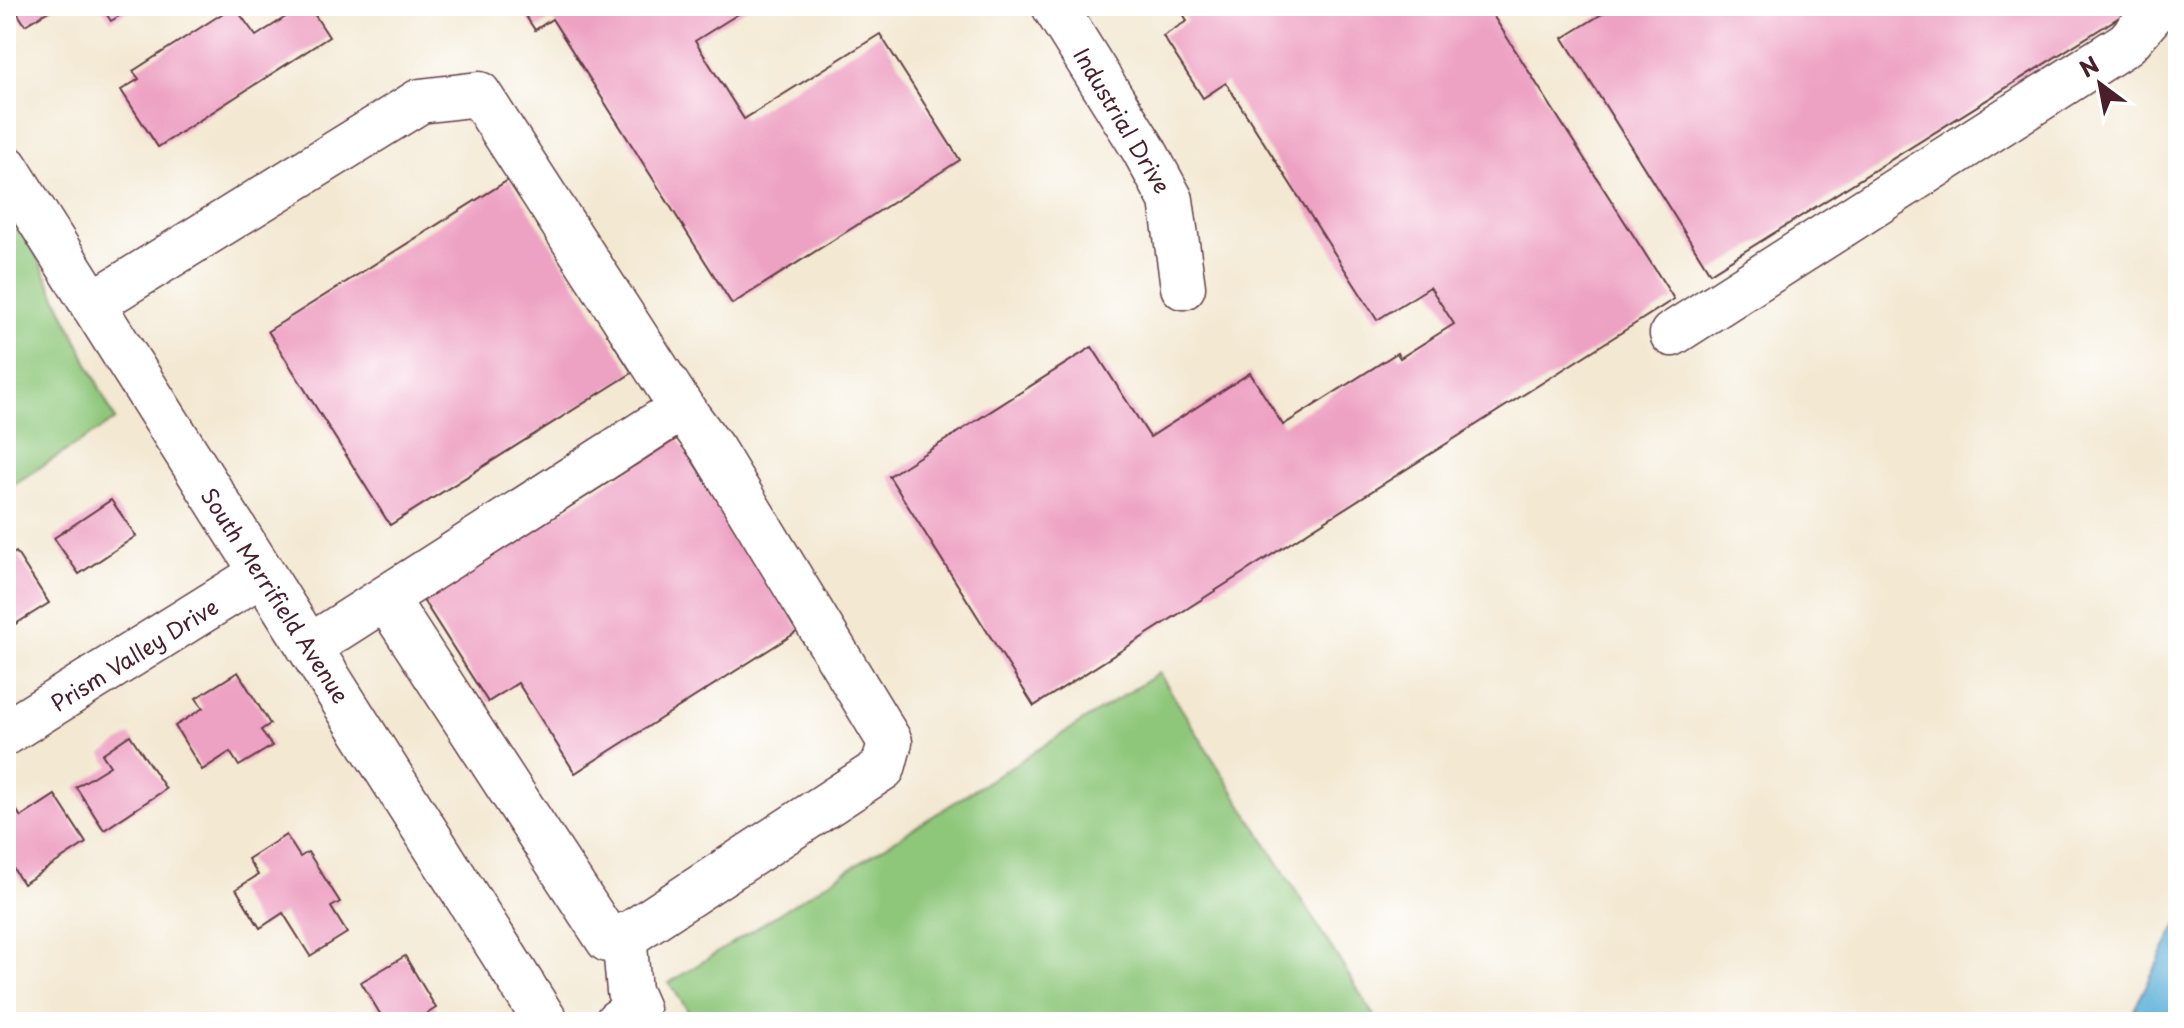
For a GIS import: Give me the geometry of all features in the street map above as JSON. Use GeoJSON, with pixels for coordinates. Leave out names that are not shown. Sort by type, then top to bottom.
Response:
{"type":"FeatureCollection","features":[{"type":"Feature","properties":{"kind":"street","name":"Industrial Drive"},"geometry":{"type":"LineString","coordinates":[[1054,6],[1144,150],[1171,200],[1183,287]]}},
{"type":"Feature","properties":{"kind":"street"},"geometry":{"type":"LineString","coordinates":[[1672,334],[2127,43],[2152,14],[2155,6]]}},
{"type":"Feature","properties":{"kind":"street"},"geometry":{"type":"LineString","coordinates":[[92,304],[420,101],[479,94],[682,408],[713,450],[890,742],[883,768],[631,933],[608,940],[386,599]]}},
{"type":"Feature","properties":{"kind":"street","name":"South Merrifield Avenue"},"geometry":{"type":"LineString","coordinates":[[6,167],[546,1022]]}},
{"type":"Feature","properties":{"kind":"street"},"geometry":{"type":"LineString","coordinates":[[309,647],[682,408]]}},
{"type":"Feature","properties":{"kind":"street","name":"Prism Valley Drive"},"geometry":{"type":"LineString","coordinates":[[6,733],[261,574]]}},
{"type":"Feature","properties":{"kind":"street"},"geometry":{"type":"LineString","coordinates":[[617,1022],[637,1009],[629,991],[624,935]]}},
{"type":"Feature","properties":{"kind":"green space"},"geometry":{"type":"Polygon","coordinates":[[[6,208],[35,253],[115,420],[6,489],[6,208]]]}},
{"type":"Feature","properties":{"kind":"green space"},"geometry":{"type":"Polygon","coordinates":[[[1159,673],[1378,1022],[696,1022],[669,983],[1159,673]]]}},
{"type":"Feature","properties":{"kind":"water"},"geometry":{"type":"Polygon","coordinates":[[[2178,922],[2178,1022],[2128,1022],[2178,922]]]}},
{"type":"Feature","properties":{"kind":"building"},"geometry":{"type":"Polygon","coordinates":[[[13,6],[57,6],[25,25],[13,6]]]}},
{"type":"Feature","properties":{"kind":"building"},"geometry":{"type":"Polygon","coordinates":[[[101,6],[135,6],[111,21],[101,6]]]}},
{"type":"Feature","properties":{"kind":"building"},"geometry":{"type":"Polygon","coordinates":[[[234,6],[256,36],[303,6],[309,6],[329,37],[158,147],[121,90],[139,79],[133,71],[234,6]]]}},
{"type":"Feature","properties":{"kind":"building"},"geometry":{"type":"Polygon","coordinates":[[[519,6],[751,6],[695,41],[744,119],[880,34],[960,160],[732,304],[552,19],[535,30],[519,6]]]}},
{"type":"Feature","properties":{"kind":"building"},"geometry":{"type":"Polygon","coordinates":[[[1198,6],[1487,6],[1674,299],[1034,706],[889,476],[1092,347],[1150,437],[1250,373],[1283,425],[1397,353],[1400,358],[1454,324],[1430,287],[1377,320],[1226,83],[1203,98],[1163,36],[1187,21],[1184,15],[1198,6]]]}},
{"type":"Feature","properties":{"kind":"building"},"geometry":{"type":"Polygon","coordinates":[[[1615,6],[2137,6],[1710,273],[1563,38],[1615,6]]]}},
{"type":"Feature","properties":{"kind":"building"},"geometry":{"type":"Polygon","coordinates":[[[510,179],[632,373],[390,525],[268,331],[510,179]]]}},
{"type":"Feature","properties":{"kind":"building"},"geometry":{"type":"Polygon","coordinates":[[[678,438],[800,630],[575,773],[518,683],[488,702],[423,600],[678,438]]]}},
{"type":"Feature","properties":{"kind":"building"},"geometry":{"type":"Polygon","coordinates":[[[111,500],[136,536],[79,574],[54,538],[111,500]]]}},
{"type":"Feature","properties":{"kind":"building"},"geometry":{"type":"Polygon","coordinates":[[[16,552],[49,603],[6,630],[6,558],[16,552]]]}},
{"type":"Feature","properties":{"kind":"building"},"geometry":{"type":"Polygon","coordinates":[[[238,672],[270,724],[261,730],[272,746],[239,766],[230,752],[202,770],[175,726],[203,708],[196,698],[238,672]]]}},
{"type":"Feature","properties":{"kind":"building"},"geometry":{"type":"Polygon","coordinates":[[[130,735],[166,789],[104,830],[76,787],[110,766],[102,754],[130,735]]]}},
{"type":"Feature","properties":{"kind":"building"},"geometry":{"type":"Polygon","coordinates":[[[55,795],[86,843],[23,884],[6,857],[6,814],[15,808],[21,817],[55,795]]]}},
{"type":"Feature","properties":{"kind":"building"},"geometry":{"type":"Polygon","coordinates":[[[286,835],[300,857],[308,852],[340,902],[331,907],[347,933],[310,956],[283,913],[260,928],[236,889],[258,875],[248,859],[286,835]]]}},
{"type":"Feature","properties":{"kind":"building"},"geometry":{"type":"Polygon","coordinates":[[[405,956],[436,1008],[414,1022],[385,1022],[361,982],[405,956]]]}}]}
